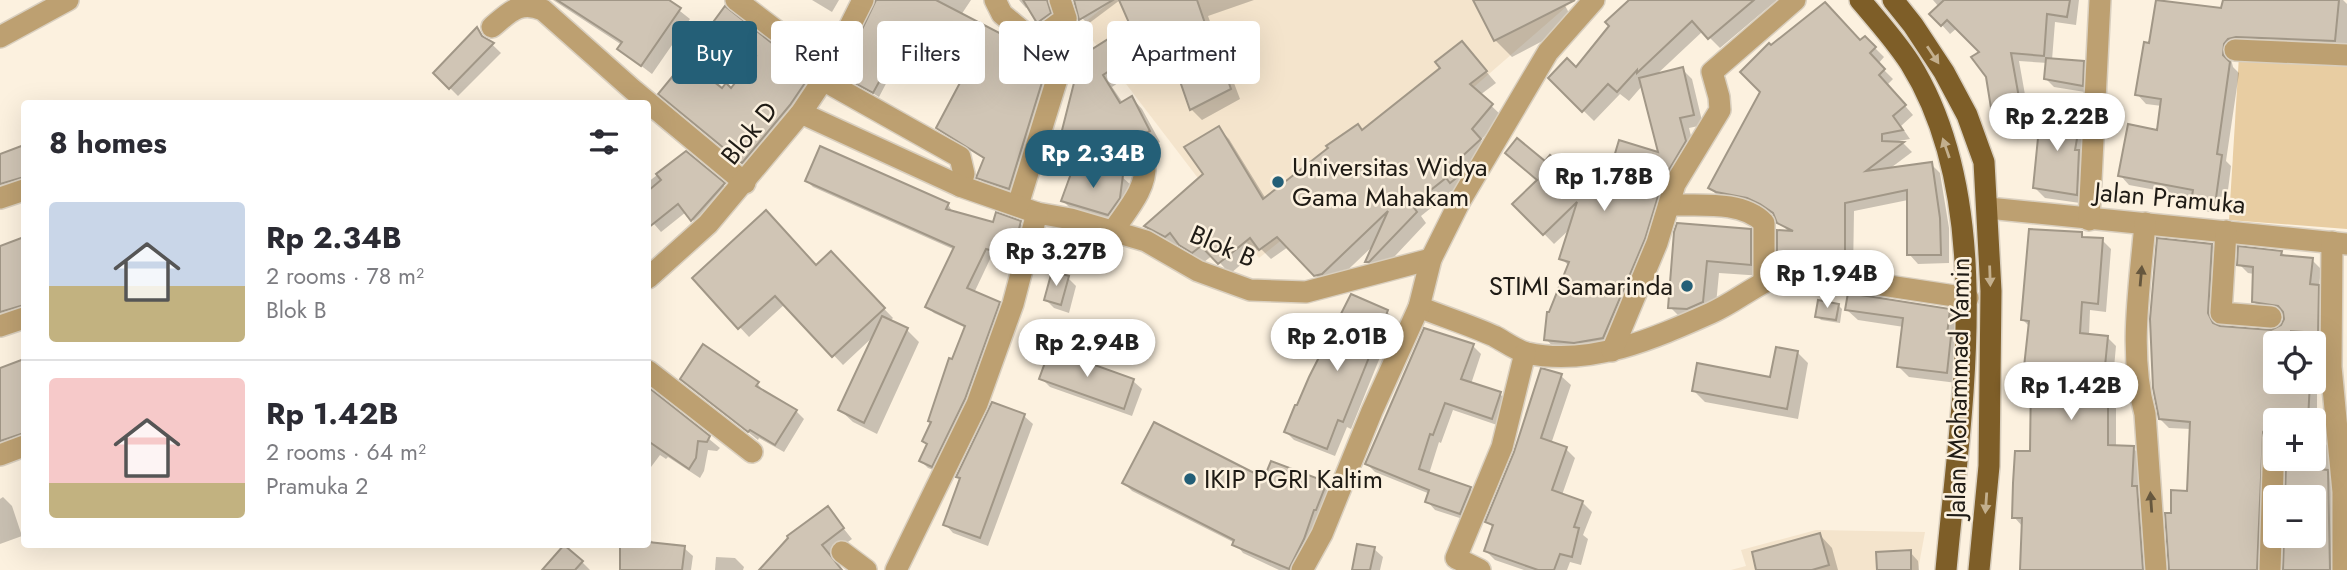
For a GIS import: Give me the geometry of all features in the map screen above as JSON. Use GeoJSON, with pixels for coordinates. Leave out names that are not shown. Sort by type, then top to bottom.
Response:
{"type":"FeatureCollection","features":[{"type":"Feature","properties":{"kind":"main road","name":"Jalan Mohammad Yamin"},"geometry":{"type":"LineString","coordinates":[[1860,0],[1910,63],[1931,104],[1950,157],[1959,215],[1968,298],[1946,570]]}},
{"type":"Feature","properties":{"kind":"main road","name":"Jalan Mohammad Yamin"},"geometry":{"type":"LineString","coordinates":[[1893,0],[1944,72],[1967,116],[1984,162],[1991,291],[1989,466],[1979,570]]}},
{"type":"Feature","properties":{"kind":"street"},"geometry":{"type":"LineString","coordinates":[[0,37],[68,0]]}},
{"type":"Feature","properties":{"kind":"street"},"geometry":{"type":"LineString","coordinates":[[736,0],[771,29]]}},
{"type":"Feature","properties":{"kind":"street","name":"Blok D"},"geometry":{"type":"LineString","coordinates":[[853,21],[863,0]]}},
{"type":"Feature","properties":{"kind":"street"},"geometry":{"type":"LineString","coordinates":[[995,0],[1007,21]]}},
{"type":"Feature","properties":{"kind":"street"},"geometry":{"type":"LineString","coordinates":[[1060,0],[1066,18],[1062,21]]}},
{"type":"Feature","properties":{"kind":"street"},"geometry":{"type":"LineString","coordinates":[[1302,570],[1322,534],[1372,411],[1419,307],[1431,258],[1460,201],[1548,52],[1594,0]]}},
{"type":"Feature","properties":{"kind":"street"},"geometry":{"type":"LineString","coordinates":[[1612,351],[1635,299],[1681,173],[1720,110],[1712,72],[1795,0]]}},
{"type":"Feature","properties":{"kind":"street"},"geometry":{"type":"LineString","coordinates":[[2090,220],[2100,0]]}},
{"type":"Feature","properties":{"kind":"street"},"geometry":{"type":"LineString","coordinates":[[492,27],[522,4],[532,4],[543,10],[645,100]]}},
{"type":"Feature","properties":{"kind":"street"},"geometry":{"type":"LineString","coordinates":[[2235,50],[2347,55]]}},
{"type":"Feature","properties":{"kind":"street","name":"Blok D"},"geometry":{"type":"LineString","coordinates":[[651,275],[708,224],[745,183],[801,113],[820,84]]}},
{"type":"Feature","properties":{"kind":"street"},"geometry":{"type":"LineString","coordinates":[[841,84],[960,157],[964,174],[960,186]]}},
{"type":"Feature","properties":{"kind":"street"},"geometry":{"type":"LineString","coordinates":[[1017,205],[1055,84]]}},
{"type":"Feature","properties":{"kind":"street"},"geometry":{"type":"LineString","coordinates":[[651,105],[745,183]]}},
{"type":"Feature","properties":{"kind":"street","name":"Blok B"},"geometry":{"type":"LineString","coordinates":[[801,113],[960,186],[1037,213],[1071,219],[1146,241],[1198,271],[1250,290],[1306,292],[1431,258]]}},
{"type":"Feature","properties":{"kind":"street"},"geometry":{"type":"LineString","coordinates":[[1113,231],[1141,187],[1146,176],[1145,164]]}},
{"type":"Feature","properties":{"kind":"street"},"geometry":{"type":"LineString","coordinates":[[0,198],[21,191]]}},
{"type":"Feature","properties":{"kind":"street"},"geometry":{"type":"LineString","coordinates":[[1669,205],[1738,208],[1756,215],[1764,223],[1764,282]]}},
{"type":"Feature","properties":{"kind":"street","name":"Jalan Pramuka"},"geometry":{"type":"LineString","coordinates":[[1988,208],[2340,243]]}},
{"type":"Feature","properties":{"kind":"street"},"geometry":{"type":"LineString","coordinates":[[896,570],[977,404],[1013,304],[1037,213]]}},
{"type":"Feature","properties":{"kind":"street"},"geometry":{"type":"LineString","coordinates":[[2145,223],[2136,327],[2156,570]]}},
{"type":"Feature","properties":{"kind":"street"},"geometry":{"type":"LineString","coordinates":[[2226,230],[2221,313],[2271,317]]}},
{"type":"Feature","properties":{"kind":"street"},"geometry":{"type":"LineString","coordinates":[[2340,243],[2331,367],[2343,492],[2343,570]]}},
{"type":"Feature","properties":{"kind":"street"},"geometry":{"type":"LineString","coordinates":[[1419,307],[1494,337],[1525,353],[1573,356],[1612,351],[1665,334],[1726,307],[1778,274],[1796,272],[1968,298]]}},
{"type":"Feature","properties":{"kind":"street"},"geometry":{"type":"LineString","coordinates":[[0,326],[21,319]]}},
{"type":"Feature","properties":{"kind":"street"},"geometry":{"type":"LineString","coordinates":[[1480,570],[1456,558],[1502,447],[1525,353]]}},
{"type":"Feature","properties":{"kind":"street"},"geometry":{"type":"LineString","coordinates":[[651,373],[752,452]]}},
{"type":"Feature","properties":{"kind":"street"},"geometry":{"type":"LineString","coordinates":[[0,454],[21,447]]}},
{"type":"Feature","properties":{"kind":"street"},"geometry":{"type":"LineString","coordinates":[[2270,570],[2273,471]]}},
{"type":"Feature","properties":{"kind":"street"},"geometry":{"type":"LineString","coordinates":[[842,552],[866,570]]}},
{"type":"Feature","properties":{"kind":"shaded area","name":"Universitas Widya Gama Mahakam"},"geometry":{"type":"Polygon","coordinates":[[[1113,0],[1574,0],[1452,106],[1259,258],[1126,84],[1260,84],[1260,21],[1107,21],[1107,59],[1093,41],[1093,21],[1086,21],[1113,0]]]}},
{"type":"Feature","properties":{"kind":"shaded area"},"geometry":{"type":"Polygon","coordinates":[[[2239,56],[2347,63],[2347,229],[2229,220],[2239,56]]]}},
{"type":"Feature","properties":{"kind":"shaded area"},"geometry":{"type":"Polygon","coordinates":[[[1816,530],[1925,532],[1918,570],[1731,570],[1746,566],[1741,550],[1816,530]]]}},
{"type":"Feature","properties":{"kind":"building"},"geometry":{"type":"Polygon","coordinates":[[[557,0],[669,0],[681,8],[641,66],[617,49],[622,42],[557,0]]]}},
{"type":"Feature","properties":{"kind":"building"},"geometry":{"type":"Polygon","coordinates":[[[876,0],[936,0],[976,21],[877,21],[878,84],[873,93],[856,84],[863,84],[863,27],[876,0]]]}},
{"type":"Feature","properties":{"kind":"building"},"geometry":{"type":"Polygon","coordinates":[[[1023,0],[1047,0],[1051,13],[1036,21],[1023,0]]]}},
{"type":"Feature","properties":{"kind":"building"},"geometry":{"type":"Polygon","coordinates":[[[1074,0],[1113,0],[1079,20],[1074,0]]]}},
{"type":"Feature","properties":{"kind":"building"},"geometry":{"type":"Polygon","coordinates":[[[1119,0],[1197,0],[1204,21],[1128,21],[1119,0]]]}},
{"type":"Feature","properties":{"kind":"building"},"geometry":{"type":"Polygon","coordinates":[[[1473,0],[1575,0],[1494,41],[1473,0]]]}},
{"type":"Feature","properties":{"kind":"building"},"geometry":{"type":"Polygon","coordinates":[[[1629,0],[1754,0],[1708,39],[1692,21],[1637,73],[1637,70],[1617,92],[1608,84],[1582,112],[1548,78],[1567,58],[1576,67],[1609,26],[1605,22],[1629,0]]]}},
{"type":"Feature","properties":{"kind":"building"},"geometry":{"type":"Polygon","coordinates":[[[1944,0],[2070,0],[2067,17],[2047,14],[2044,56],[2011,53],[2021,109],[1992,114],[1986,77],[1971,57],[1979,52],[1947,20],[1941,26],[1929,14],[1944,0]]]}},
{"type":"Feature","properties":{"kind":"building"},"geometry":{"type":"Polygon","coordinates":[[[2156,0],[2221,8],[2223,0],[2339,0],[2335,41],[2236,37],[2228,39],[2224,44],[2223,55],[2230,62],[2217,154],[2222,155],[2215,205],[2191,202],[2193,190],[2118,176],[2128,124],[2157,130],[2161,99],[2135,95],[2144,42],[2149,43],[2156,0]]]}},
{"type":"Feature","properties":{"kind":"building"},"geometry":{"type":"Polygon","coordinates":[[[1825,2],[1860,40],[1865,36],[1876,47],[1870,53],[1885,69],[1879,75],[1906,105],[1893,116],[1903,130],[1882,134],[1882,141],[1904,142],[1866,171],[1932,162],[1940,218],[1941,255],[1907,255],[1907,190],[1845,203],[1845,266],[1798,259],[1777,263],[1777,230],[1793,231],[1777,223],[1773,213],[1760,204],[1708,188],[1760,92],[1740,72],[1769,43],[1771,45],[1825,2]]]}},
{"type":"Feature","properties":{"kind":"building"},"geometry":{"type":"Polygon","coordinates":[[[725,6],[744,21],[714,21],[725,6]]]}},
{"type":"Feature","properties":{"kind":"building"},"geometry":{"type":"Polygon","coordinates":[[[985,25],[999,33],[999,84],[1041,84],[1009,189],[976,178],[984,158],[936,128],[959,84],[985,84],[985,25]]]}},
{"type":"Feature","properties":{"kind":"building"},"geometry":{"type":"Polygon","coordinates":[[[477,27],[482,36],[494,43],[449,89],[433,73],[477,27]]]}},
{"type":"Feature","properties":{"kind":"building"},"geometry":{"type":"Polygon","coordinates":[[[757,31],[771,42],[771,84],[804,84],[742,163],[658,94],[672,77],[672,84],[717,84],[722,88],[727,84],[731,88],[734,84],[757,84],[757,31]]]}},
{"type":"Feature","properties":{"kind":"building"},"geometry":{"type":"Polygon","coordinates":[[[1107,40],[1107,72],[1103,75],[1107,84],[1120,103],[1132,96],[1150,131],[1085,165],[1055,158],[1074,84],[1093,84],[1093,48],[1107,40]]]}},
{"type":"Feature","properties":{"kind":"building"},"geometry":{"type":"Polygon","coordinates":[[[1462,41],[1487,71],[1470,84],[1493,104],[1472,129],[1481,139],[1457,161],[1464,169],[1460,175],[1450,183],[1446,178],[1412,205],[1417,212],[1369,262],[1365,262],[1388,211],[1322,274],[1314,276],[1277,237],[1259,250],[1250,238],[1218,264],[1201,246],[1192,253],[1179,245],[1170,233],[1165,237],[1144,226],[1203,174],[1184,147],[1219,126],[1263,199],[1328,148],[1326,146],[1358,124],[1362,130],[1440,68],[1435,62],[1462,41]]]}},
{"type":"Feature","properties":{"kind":"building"},"geometry":{"type":"Polygon","coordinates":[[[2046,58],[2084,61],[2083,86],[2044,79],[2046,58]]]}},
{"type":"Feature","properties":{"kind":"building"},"geometry":{"type":"Polygon","coordinates":[[[1683,67],[1694,115],[1680,118],[1686,141],[1663,180],[1645,239],[1603,338],[1574,343],[1544,340],[1547,312],[1569,262],[1559,259],[1577,202],[1543,235],[1512,204],[1537,180],[1505,153],[1517,138],[1545,161],[1550,155],[1599,196],[1603,183],[1606,184],[1619,140],[1658,152],[1639,78],[1683,67]]]}},
{"type":"Feature","properties":{"kind":"building"},"geometry":{"type":"Polygon","coordinates":[[[1181,84],[1229,84],[1231,89],[1190,110],[1181,84]]]}},
{"type":"Feature","properties":{"kind":"building"},"geometry":{"type":"Polygon","coordinates":[[[2041,108],[2081,116],[2075,150],[2079,150],[2077,195],[2033,188],[2041,108]]]}},
{"type":"Feature","properties":{"kind":"building"},"geometry":{"type":"Polygon","coordinates":[[[21,146],[21,178],[0,184],[0,154],[21,146]]]}},
{"type":"Feature","properties":{"kind":"building"},"geometry":{"type":"Polygon","coordinates":[[[820,146],[949,203],[946,209],[993,222],[996,212],[1021,221],[1012,256],[986,249],[967,288],[1000,302],[965,399],[932,467],[919,461],[927,444],[922,441],[931,422],[928,421],[949,358],[952,359],[965,326],[925,307],[954,247],[805,181],[820,146]]]}},
{"type":"Feature","properties":{"kind":"building"},"geometry":{"type":"Polygon","coordinates":[[[686,151],[725,183],[691,221],[678,204],[651,226],[651,188],[661,180],[656,174],[686,151]]]}},
{"type":"Feature","properties":{"kind":"building"},"geometry":{"type":"Polygon","coordinates":[[[1073,168],[1123,175],[1120,198],[1108,215],[1061,201],[1073,168]]]}},
{"type":"Feature","properties":{"kind":"building"},"geometry":{"type":"Polygon","coordinates":[[[766,210],[816,265],[831,251],[885,308],[832,357],[775,296],[738,329],[692,278],[766,210]]]}},
{"type":"Feature","properties":{"kind":"building","name":"STIMI Samarinda"},"geometry":{"type":"Polygon","coordinates":[[[1677,223],[1751,229],[1751,265],[1707,261],[1703,302],[1687,309],[1668,308],[1677,223]]]}},
{"type":"Feature","properties":{"kind":"building"},"geometry":{"type":"Polygon","coordinates":[[[2029,229],[2082,232],[2082,237],[2103,238],[2098,304],[2082,302],[2080,333],[2108,336],[2102,396],[2108,396],[2108,445],[2134,446],[2132,486],[2137,486],[2143,570],[2020,570],[2022,518],[2012,518],[2015,451],[2030,451],[2031,377],[2023,376],[2029,321],[2021,320],[2029,229]]]}},
{"type":"Feature","properties":{"kind":"building"},"geometry":{"type":"Polygon","coordinates":[[[1065,231],[1092,239],[1087,258],[1060,251],[1065,231]]]}},
{"type":"Feature","properties":{"kind":"building"},"geometry":{"type":"Polygon","coordinates":[[[21,238],[21,306],[0,312],[0,246],[21,238]]]}},
{"type":"Feature","properties":{"kind":"building"},"geometry":{"type":"Polygon","coordinates":[[[2157,238],[2212,244],[2208,313],[2213,323],[2220,326],[2271,330],[2281,325],[2284,319],[2278,306],[2252,302],[2253,267],[2237,265],[2238,246],[2313,258],[2310,284],[2319,285],[2318,331],[2263,331],[2263,394],[2309,394],[2309,408],[2263,408],[2257,570],[2169,570],[2165,513],[2171,513],[2171,490],[2187,491],[2190,422],[2159,419],[2153,388],[2150,319],[2157,238]]]}},
{"type":"Feature","properties":{"kind":"building"},"geometry":{"type":"Polygon","coordinates":[[[1052,271],[1069,276],[1061,305],[1044,300],[1052,271]]]}},
{"type":"Feature","properties":{"kind":"building"},"geometry":{"type":"Polygon","coordinates":[[[1848,293],[1950,309],[1947,335],[1951,336],[1947,373],[1897,367],[1903,318],[1845,310],[1848,293]]]}},
{"type":"Feature","properties":{"kind":"building"},"geometry":{"type":"Polygon","coordinates":[[[1351,294],[1388,310],[1343,422],[1338,420],[1327,449],[1284,432],[1351,294]]]}},
{"type":"Feature","properties":{"kind":"building"},"geometry":{"type":"Polygon","coordinates":[[[1818,300],[1839,304],[1836,320],[1815,317],[1818,300]]]}},
{"type":"Feature","properties":{"kind":"building"},"geometry":{"type":"Polygon","coordinates":[[[882,316],[908,328],[864,423],[838,410],[882,316]]]}},
{"type":"Feature","properties":{"kind":"building"},"geometry":{"type":"Polygon","coordinates":[[[1424,328],[1474,344],[1461,379],[1501,392],[1492,419],[1445,403],[1433,435],[1430,434],[1419,469],[1471,487],[1460,514],[1425,502],[1429,490],[1365,464],[1424,328]]]}},
{"type":"Feature","properties":{"kind":"building"},"geometry":{"type":"Polygon","coordinates":[[[703,344],[759,382],[756,386],[797,410],[775,445],[750,430],[748,432],[680,379],[703,344]]]}},
{"type":"Feature","properties":{"kind":"building"},"geometry":{"type":"Polygon","coordinates":[[[1776,347],[1798,351],[1787,409],[1692,391],[1697,363],[1770,377],[1776,347]]]}},
{"type":"Feature","properties":{"kind":"building"},"geometry":{"type":"Polygon","coordinates":[[[1050,349],[1134,379],[1124,409],[1039,379],[1050,349]]]}},
{"type":"Feature","properties":{"kind":"building"},"geometry":{"type":"Polygon","coordinates":[[[21,360],[21,434],[0,441],[0,368],[21,360]]]}},
{"type":"Feature","properties":{"kind":"building"},"geometry":{"type":"Polygon","coordinates":[[[1541,368],[1562,374],[1541,438],[1567,447],[1552,490],[1583,501],[1574,527],[1579,528],[1572,557],[1560,554],[1554,570],[1538,570],[1484,551],[1493,525],[1485,522],[1514,452],[1541,368]]]}},
{"type":"Feature","properties":{"kind":"building"},"geometry":{"type":"Polygon","coordinates":[[[651,389],[710,436],[707,442],[698,441],[696,458],[689,469],[651,443],[651,389]]]}},
{"type":"Feature","properties":{"kind":"building"},"geometry":{"type":"Polygon","coordinates":[[[992,402],[1025,414],[980,538],[943,525],[960,478],[956,477],[992,402]]]}},
{"type":"Feature","properties":{"kind":"building"},"geometry":{"type":"Polygon","coordinates":[[[1154,422],[1264,478],[1271,461],[1327,482],[1289,569],[1232,545],[1234,540],[1122,483],[1154,422]]]}},
{"type":"Feature","properties":{"kind":"building"},"geometry":{"type":"Polygon","coordinates":[[[2328,470],[2330,570],[2283,570],[2284,548],[2326,548],[2326,485],[2285,485],[2286,471],[2328,470]]]}},
{"type":"Feature","properties":{"kind":"building"},"geometry":{"type":"Polygon","coordinates":[[[828,506],[844,528],[822,545],[842,570],[759,570],[787,536],[828,506]]]}},
{"type":"Feature","properties":{"kind":"building"},"geometry":{"type":"Polygon","coordinates":[[[1820,533],[1829,565],[1812,570],[1756,570],[1752,552],[1820,533]]]}},
{"type":"Feature","properties":{"kind":"building"},"geometry":{"type":"Polygon","coordinates":[[[651,542],[685,546],[682,570],[620,570],[620,548],[651,548],[651,542]]]}},
{"type":"Feature","properties":{"kind":"building"},"geometry":{"type":"Polygon","coordinates":[[[1357,544],[1375,547],[1370,570],[1352,570],[1357,544]]]}},
{"type":"Feature","properties":{"kind":"building"},"geometry":{"type":"Polygon","coordinates":[[[561,548],[568,548],[583,561],[575,570],[542,570],[561,548]]]}},
{"type":"Feature","properties":{"kind":"building"},"geometry":{"type":"Polygon","coordinates":[[[1911,550],[1911,570],[1877,570],[1876,552],[1911,550]]]}},
{"type":"Feature","properties":{"kind":"place","name":"Universitas Widya Gama Mahakam"},"geometry":{"type":"Point","coordinates":[1278,182]}},
{"type":"Feature","properties":{"kind":"place","name":"STIMI Samarinda"},"geometry":{"type":"Point","coordinates":[1687,286]}},
{"type":"Feature","properties":{"kind":"place","name":"IKIP PGRI Kaltim"},"geometry":{"type":"Point","coordinates":[1190,479]}}]}
